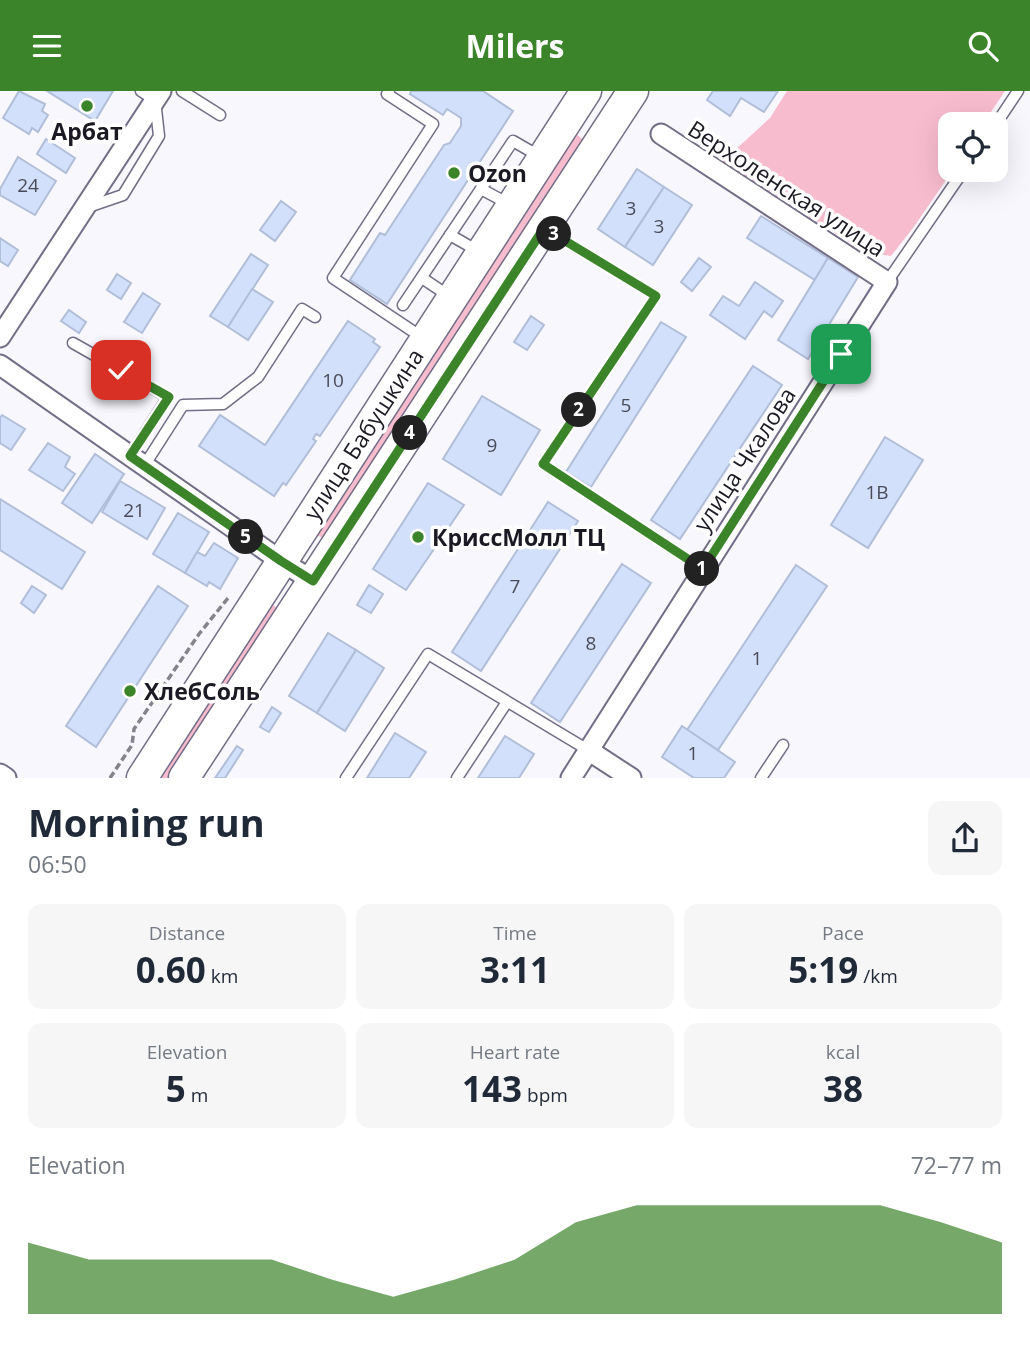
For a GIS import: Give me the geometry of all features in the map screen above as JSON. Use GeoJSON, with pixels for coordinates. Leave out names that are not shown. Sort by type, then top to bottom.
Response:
{"type":"FeatureCollection","features":[{"type":"Feature","properties":{"kind":"main road","name":"улица Бабушкина"},"geometry":{"type":"LineString","coordinates":[[142,778],[586,91]]}},
{"type":"Feature","properties":{"kind":"main road","name":"улица Бабушкина"},"geometry":{"type":"LineString","coordinates":[[184,778],[633,91]]}},
{"type":"Feature","properties":{"kind":"street"},"geometry":{"type":"LineString","coordinates":[[0,337],[85,209],[153,94]]}},
{"type":"Feature","properties":{"kind":"street","name":"Верхоленская улица"},"geometry":{"type":"LineString","coordinates":[[661,135],[887,282]]}},
{"type":"Feature","properties":{"kind":"street","name":"улица Чкалова"},"geometry":{"type":"LineString","coordinates":[[570,778],[887,282]]}},
{"type":"Feature","properties":{"kind":"street"},"geometry":{"type":"LineString","coordinates":[[0,365],[313,581]]}},
{"type":"Feature","properties":{"kind":"street"},"geometry":{"type":"LineString","coordinates":[[588,750],[631,778]]}},
{"type":"Feature","properties":{"kind":"street"},"geometry":{"type":"LineString","coordinates":[[0,774],[6,778]]}},
{"type":"Feature","properties":{"kind":"lane"},"geometry":{"type":"LineString","coordinates":[[182,91],[220,115]]}},
{"type":"Feature","properties":{"kind":"lane"},"geometry":{"type":"LineString","coordinates":[[389,91],[387,94],[433,124],[332,278],[425,339]]}},
{"type":"Feature","properties":{"kind":"lane"},"geometry":{"type":"LineString","coordinates":[[1004,112],[1018,91]]}},
{"type":"Feature","properties":{"kind":"lane"},"geometry":{"type":"LineString","coordinates":[[403,305],[513,141],[543,158]]}},
{"type":"Feature","properties":{"kind":"lane","name":"улица Чкалова"},"geometry":{"type":"LineString","coordinates":[[887,282],[956,182]]}},
{"type":"Feature","properties":{"kind":"lane"},"geometry":{"type":"LineString","coordinates":[[481,189],[512,205]]}},
{"type":"Feature","properties":{"kind":"lane"},"geometry":{"type":"LineString","coordinates":[[544,228],[656,296],[543,464],[703,569]]}},
{"type":"Feature","properties":{"kind":"lane"},"geometry":{"type":"LineString","coordinates":[[450,235],[481,253]]}},
{"type":"Feature","properties":{"kind":"lane"},"geometry":{"type":"LineString","coordinates":[[422,278],[452,298]]}},
{"type":"Feature","properties":{"kind":"lane"},"geometry":{"type":"LineString","coordinates":[[137,461],[183,405],[223,404],[258,377],[302,309],[315,317]]}},
{"type":"Feature","properties":{"kind":"lane"},"geometry":{"type":"LineString","coordinates":[[73,343],[169,397],[137,461]]}},
{"type":"Feature","properties":{"kind":"lane"},"geometry":{"type":"LineString","coordinates":[[346,778],[428,655],[588,750]]}},
{"type":"Feature","properties":{"kind":"lane"},"geometry":{"type":"LineString","coordinates":[[457,778],[507,702]]}},
{"type":"Feature","properties":{"kind":"lane"},"geometry":{"type":"LineString","coordinates":[[761,778],[783,745]]}},
{"type":"Feature","properties":{"kind":"shaded area"},"geometry":{"type":"Polygon","coordinates":[[[787,91],[1005,91],[991,112],[938,112],[938,182],[945,182],[891,256],[864,252],[723,161],[770,118],[787,91]]]}},
{"type":"Feature","properties":{"kind":"shaded area"},"geometry":{"type":"Polygon","coordinates":[[[576,134],[585,141],[326,540],[317,535],[576,134]]]}},
{"type":"Feature","properties":{"kind":"shaded area"},"geometry":{"type":"Polygon","coordinates":[[[273,605],[280,611],[171,778],[160,778],[273,605]]]}},
{"type":"Feature","properties":{"kind":"building"},"geometry":{"type":"Polygon","coordinates":[[[19,91],[45,104],[42,111],[48,115],[38,132],[32,128],[29,134],[3,118],[19,91]]]}},
{"type":"Feature","properties":{"kind":"building","name":"Арбат"},"geometry":{"type":"Polygon","coordinates":[[[47,91],[113,91],[95,121],[47,91]]]}},
{"type":"Feature","properties":{"kind":"building"},"geometry":{"type":"Polygon","coordinates":[[[411,91],[483,91],[513,111],[387,304],[350,280],[380,233],[385,235],[444,145],[450,143],[461,126],[461,118],[447,109],[443,115],[410,94],[411,91]]]}},
{"type":"Feature","properties":{"kind":"building"},"geometry":{"type":"Polygon","coordinates":[[[713,91],[778,91],[764,112],[741,98],[730,116],[707,100],[713,91]]]}},
{"type":"Feature","properties":{"kind":"building"},"geometry":{"type":"Polygon","coordinates":[[[46,139],[75,158],[66,173],[37,154],[46,139]]]}},
{"type":"Feature","properties":{"kind":"building"},"geometry":{"type":"Polygon","coordinates":[[[18,157],[56,181],[35,215],[0,195],[0,189],[18,157]]]}},
{"type":"Feature","properties":{"kind":"building"},"geometry":{"type":"Polygon","coordinates":[[[637,169],[664,187],[625,247],[598,229],[637,169]]]}},
{"type":"Feature","properties":{"kind":"building"},"geometry":{"type":"Polygon","coordinates":[[[664,187],[692,205],[653,265],[625,247],[664,187]]]}},
{"type":"Feature","properties":{"kind":"building"},"geometry":{"type":"Polygon","coordinates":[[[281,201],[296,212],[275,241],[260,230],[281,201]]]}},
{"type":"Feature","properties":{"kind":"building"},"geometry":{"type":"Polygon","coordinates":[[[761,216],[828,258],[815,280],[747,238],[761,216]]]}},
{"type":"Feature","properties":{"kind":"building"},"geometry":{"type":"Polygon","coordinates":[[[0,238],[18,250],[8,266],[0,261],[0,238]]]}},
{"type":"Feature","properties":{"kind":"building"},"geometry":{"type":"Polygon","coordinates":[[[251,254],[268,265],[228,327],[210,316],[251,254]]]}},
{"type":"Feature","properties":{"kind":"building"},"geometry":{"type":"Polygon","coordinates":[[[699,258],[711,267],[692,291],[681,282],[699,258]]]}},
{"type":"Feature","properties":{"kind":"building"},"geometry":{"type":"Polygon","coordinates":[[[828,258],[858,277],[808,359],[778,340],[828,258]]]}},
{"type":"Feature","properties":{"kind":"building"},"geometry":{"type":"Polygon","coordinates":[[[117,274],[131,283],[121,299],[107,290],[117,274]]]}},
{"type":"Feature","properties":{"kind":"building"},"geometry":{"type":"Polygon","coordinates":[[[755,282],[783,301],[772,317],[764,311],[745,339],[710,315],[723,296],[739,306],[755,282]]]}},
{"type":"Feature","properties":{"kind":"building"},"geometry":{"type":"Polygon","coordinates":[[[252,289],[273,302],[248,340],[228,327],[252,289]]]}},
{"type":"Feature","properties":{"kind":"building"},"geometry":{"type":"Polygon","coordinates":[[[143,293],[160,304],[142,333],[124,322],[143,293]]]}},
{"type":"Feature","properties":{"kind":"building"},"geometry":{"type":"Polygon","coordinates":[[[69,310],[86,322],[79,333],[61,321],[69,310]]]}},
{"type":"Feature","properties":{"kind":"building"},"geometry":{"type":"Polygon","coordinates":[[[531,316],[544,325],[527,350],[514,342],[531,316]]]}},
{"type":"Feature","properties":{"kind":"building"},"geometry":{"type":"Polygon","coordinates":[[[348,321],[375,339],[373,342],[380,347],[320,436],[316,434],[313,439],[316,441],[286,485],[283,483],[274,496],[199,446],[220,415],[265,445],[348,321]]]}},
{"type":"Feature","properties":{"kind":"building"},"geometry":{"type":"Polygon","coordinates":[[[661,322],[686,337],[591,487],[566,472],[661,322]]]}},
{"type":"Feature","properties":{"kind":"building"},"geometry":{"type":"Polygon","coordinates":[[[753,366],[782,385],[680,539],[651,520],[753,366]]]}},
{"type":"Feature","properties":{"kind":"building"},"geometry":{"type":"Polygon","coordinates":[[[482,396],[540,430],[501,495],[443,459],[482,396]]]}},
{"type":"Feature","properties":{"kind":"building"},"geometry":{"type":"Polygon","coordinates":[[[2,415],[25,429],[11,450],[0,443],[2,415]]]}},
{"type":"Feature","properties":{"kind":"building"},"geometry":{"type":"Polygon","coordinates":[[[885,437],[923,460],[868,548],[831,525],[885,437]]]}},
{"type":"Feature","properties":{"kind":"building"},"geometry":{"type":"Polygon","coordinates":[[[48,443],[70,457],[65,467],[75,474],[63,491],[29,470],[48,443]]]}},
{"type":"Feature","properties":{"kind":"building"},"geometry":{"type":"Polygon","coordinates":[[[95,454],[124,474],[92,523],[62,503],[95,454]]]}},
{"type":"Feature","properties":{"kind":"building"},"geometry":{"type":"Polygon","coordinates":[[[120,481],[165,508],[147,539],[102,512],[120,481]]]}},
{"type":"Feature","properties":{"kind":"building","name":"КриссМолл ТЦ"},"geometry":{"type":"Polygon","coordinates":[[[428,483],[464,505],[406,590],[373,569],[428,483]]]}},
{"type":"Feature","properties":{"kind":"building"},"geometry":{"type":"Polygon","coordinates":[[[0,499],[85,552],[62,589],[0,550],[0,499]]]}},
{"type":"Feature","properties":{"kind":"building"},"geometry":{"type":"Polygon","coordinates":[[[548,502],[578,521],[481,671],[452,652],[548,502]]]}},
{"type":"Feature","properties":{"kind":"building"},"geometry":{"type":"Polygon","coordinates":[[[178,513],[209,532],[185,573],[153,554],[178,513]]]}},
{"type":"Feature","properties":{"kind":"building"},"geometry":{"type":"Polygon","coordinates":[[[214,543],[238,558],[220,589],[209,582],[207,586],[185,573],[197,552],[205,556],[214,543]]]}},
{"type":"Feature","properties":{"kind":"building"},"geometry":{"type":"Polygon","coordinates":[[[622,564],[651,583],[560,722],[531,703],[622,564]]]}},
{"type":"Feature","properties":{"kind":"building"},"geometry":{"type":"Polygon","coordinates":[[[796,565],[827,586],[718,750],[687,730],[796,565]]]}},
{"type":"Feature","properties":{"kind":"building"},"geometry":{"type":"Polygon","coordinates":[[[369,585],[383,594],[371,613],[357,605],[369,585]]]}},
{"type":"Feature","properties":{"kind":"building"},"geometry":{"type":"Polygon","coordinates":[[[32,586],[46,595],[34,613],[21,603],[32,586]]]}},
{"type":"Feature","properties":{"kind":"building"},"geometry":{"type":"Polygon","coordinates":[[[158,586],[188,606],[96,747],[66,726],[158,586]]]}},
{"type":"Feature","properties":{"kind":"building"},"geometry":{"type":"Polygon","coordinates":[[[328,633],[356,650],[317,713],[289,696],[328,633]]]}},
{"type":"Feature","properties":{"kind":"building"},"geometry":{"type":"Polygon","coordinates":[[[356,650],[384,668],[345,731],[317,713],[356,650]]]}},
{"type":"Feature","properties":{"kind":"building"},"geometry":{"type":"Polygon","coordinates":[[[272,707],[281,713],[269,732],[260,727],[272,707]]]}},
{"type":"Feature","properties":{"kind":"building"},"geometry":{"type":"Polygon","coordinates":[[[682,726],[735,762],[724,778],[694,778],[662,757],[682,726]]]}},
{"type":"Feature","properties":{"kind":"building"},"geometry":{"type":"Polygon","coordinates":[[[395,733],[426,752],[409,778],[367,778],[395,733]]]}},
{"type":"Feature","properties":{"kind":"building"},"geometry":{"type":"Polygon","coordinates":[[[505,736],[534,754],[519,778],[478,778],[505,736]]]}},
{"type":"Feature","properties":{"kind":"building"},"geometry":{"type":"Polygon","coordinates":[[[237,746],[243,750],[225,778],[215,778],[237,746]]]}},
{"type":"Feature","properties":{"kind":"place","name":"Арбат"},"geometry":{"type":"Point","coordinates":[87,106]}},
{"type":"Feature","properties":{"kind":"place","name":"Ozon"},"geometry":{"type":"Point","coordinates":[454,173]}},
{"type":"Feature","properties":{"kind":"place","name":"КриссМолл ТЦ"},"geometry":{"type":"Point","coordinates":[418,537]}},
{"type":"Feature","properties":{"kind":"place","name":"ХлебСоль"},"geometry":{"type":"Point","coordinates":[130,691]}},
{"type":"Feature","properties":{"kind":"route"},"geometry":{"type":"LineString","coordinates":[[121,370],[169,397],[130,456],[313,581],[544,228],[656,296],[543,464],[703,569],[841,354]]}}]}
